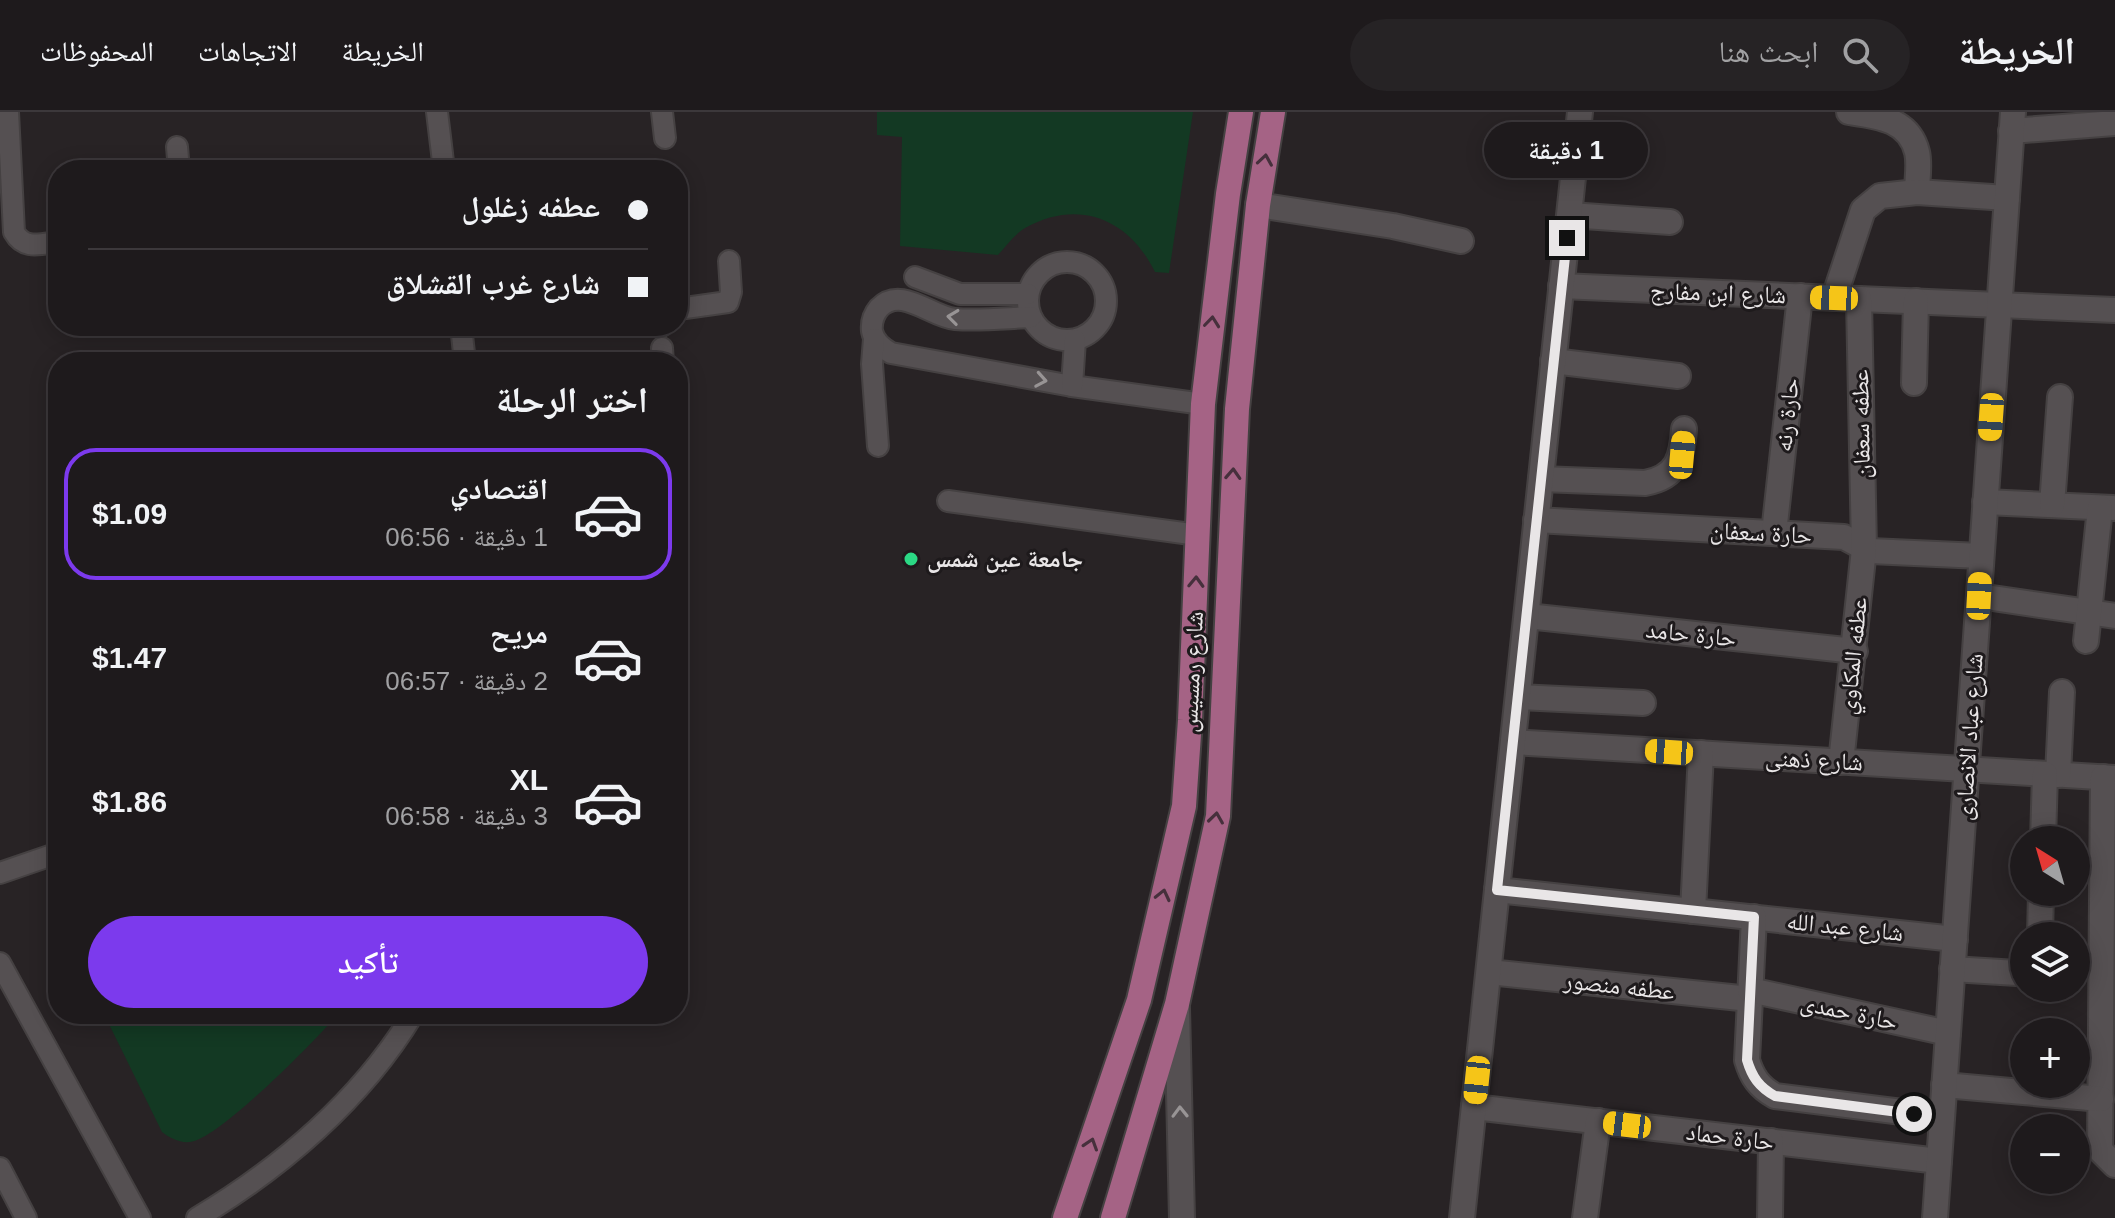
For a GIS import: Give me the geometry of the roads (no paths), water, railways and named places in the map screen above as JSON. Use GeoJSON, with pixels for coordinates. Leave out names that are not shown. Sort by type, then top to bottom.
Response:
{"type":"FeatureCollection","features":[{"type":"Feature","properties":{"kind":"main road","name":"شارع رمسيس"},"geometry":{"type":"LineString","coordinates":[[1065,1218],[1139,1000],[1184,806],[1203,404],[1241,112]]}},
{"type":"Feature","properties":{"kind":"main road","name":"شارع رمسيس"},"geometry":{"type":"LineString","coordinates":[[1113,1218],[1177,1004],[1218,816],[1237,409],[1258,205],[1273,112]]}},
{"type":"Feature","properties":{"kind":"street"},"geometry":{"type":"LineString","coordinates":[[1462,1218],[1580,112]]}},
{"type":"Feature","properties":{"kind":"street"},"geometry":{"type":"LineString","coordinates":[[1850,112],[1886,117],[1905,130],[1917,153],[1917,192]]}},
{"type":"Feature","properties":{"kind":"street"},"geometry":{"type":"LineString","coordinates":[[2012,122],[2115,123]]}},
{"type":"Feature","properties":{"kind":"street","name":"شارع عباد الانصارى"},"geometry":{"type":"LineString","coordinates":[[1935,1218],[2012,122]]}},
{"type":"Feature","properties":{"kind":"street"},"geometry":{"type":"LineString","coordinates":[[1834,298],[1863,210],[1880,196],[1917,192],[2007,198]]}},
{"type":"Feature","properties":{"kind":"street"},"geometry":{"type":"LineString","coordinates":[[1258,205],[1380,224],[1461,241]]}},
{"type":"Feature","properties":{"kind":"street"},"geometry":{"type":"LineString","coordinates":[[1570,215],[1670,222]]}},
{"type":"Feature","properties":{"kind":"street","name":"شارع ابن مفارج"},"geometry":{"type":"LineString","coordinates":[[1561,286],[2115,310]]}},
{"type":"Feature","properties":{"kind":"street","name":"حارة رنه"},"geometry":{"type":"LineString","coordinates":[[1774,533],[1800,296]]}},
{"type":"Feature","properties":{"kind":"street","name":"عطفه سعفان"},"geometry":{"type":"LineString","coordinates":[[1859,299],[1864,549]]}},
{"type":"Feature","properties":{"kind":"street"},"geometry":{"type":"LineString","coordinates":[[1914,383],[1916,301]]}},
{"type":"Feature","properties":{"kind":"street"},"geometry":{"type":"LineString","coordinates":[[1553,361],[1678,376]]}},
{"type":"Feature","properties":{"kind":"street"},"geometry":{"type":"LineString","coordinates":[[2052,505],[2060,397]]}},
{"type":"Feature","properties":{"kind":"street"},"geometry":{"type":"LineString","coordinates":[[1541,479],[1657,481],[1669,473],[1682,455],[1684,429]]}},
{"type":"Feature","properties":{"kind":"street"},"geometry":{"type":"LineString","coordinates":[[1985,502],[2107,508],[2086,641]]}},
{"type":"Feature","properties":{"kind":"street","name":"حارة سعفان"},"geometry":{"type":"LineString","coordinates":[[1536,520],[1844,537],[1864,549],[1981,556]]}},
{"type":"Feature","properties":{"kind":"street","name":"عطفه المكاوي"},"geometry":{"type":"LineString","coordinates":[[1841,762],[1864,549]]}},
{"type":"Feature","properties":{"kind":"street"},"geometry":{"type":"LineString","coordinates":[[1979,596],[2115,616]]}},
{"type":"Feature","properties":{"kind":"street","name":"حارة حامد"},"geometry":{"type":"LineString","coordinates":[[1527,616],[1855,651]]}},
{"type":"Feature","properties":{"kind":"street"},"geometry":{"type":"LineString","coordinates":[[2045,826],[2062,692]]}},
{"type":"Feature","properties":{"kind":"street"},"geometry":{"type":"LineString","coordinates":[[1518,697],[1643,703]]}},
{"type":"Feature","properties":{"kind":"street","name":"شارع ذهنى"},"geometry":{"type":"LineString","coordinates":[[1513,742],[2109,778]]}},
{"type":"Feature","properties":{"kind":"street"},"geometry":{"type":"LineString","coordinates":[[1693,911],[1701,753]]}},
{"type":"Feature","properties":{"kind":"street"},"geometry":{"type":"LineString","coordinates":[[2109,778],[2108,961],[2100,1150],[2115,1165]]}},
{"type":"Feature","properties":{"kind":"street","name":"شارع عبد الله"},"geometry":{"type":"LineString","coordinates":[[1497,890],[1955,939]]}},
{"type":"Feature","properties":{"kind":"street"},"geometry":{"type":"LineString","coordinates":[[1754,917],[1747,1060],[1752,1075],[1762,1088],[1775,1096],[1942,1117]]}},
{"type":"Feature","properties":{"kind":"street"},"geometry":{"type":"LineString","coordinates":[[1952,969],[2010,973]]}},
{"type":"Feature","properties":{"kind":"street","name":"عطفه منصور"},"geometry":{"type":"LineString","coordinates":[[1489,972],[1750,995]]}},
{"type":"Feature","properties":{"kind":"street","name":"حارة حمدى"},"geometry":{"type":"LineString","coordinates":[[1750,995],[1948,1033]]}},
{"type":"Feature","properties":{"kind":"street","name":"شارع رمسيس"},"geometry":{"type":"LineString","coordinates":[[1177,1004],[1182,1218]]}},
{"type":"Feature","properties":{"kind":"street"},"geometry":{"type":"LineString","coordinates":[[1944,1085],[2101,1099]]}},
{"type":"Feature","properties":{"kind":"street","name":"حارة حماد"},"geometry":{"type":"LineString","coordinates":[[1474,1107],[1939,1161]]}},
{"type":"Feature","properties":{"kind":"street"},"geometry":{"type":"LineString","coordinates":[[1585,1218],[1598,1121]]}},
{"type":"Feature","properties":{"kind":"street"},"geometry":{"type":"LineString","coordinates":[[1770,1218],[1771,1141]]}},
{"type":"Feature","properties":{"kind":"lane"},"geometry":{"type":"LineString","coordinates":[[8,112],[14,232],[23,243],[48,243]]}},
{"type":"Feature","properties":{"kind":"lane"},"geometry":{"type":"LineString","coordinates":[[437,112],[443,160]]}},
{"type":"Feature","properties":{"kind":"lane"},"geometry":{"type":"LineString","coordinates":[[662,112],[665,138]]}},
{"type":"Feature","properties":{"kind":"lane"},"geometry":{"type":"LineString","coordinates":[[177,147],[178,160]]}},
{"type":"Feature","properties":{"kind":"lane"},"geometry":{"type":"LineString","coordinates":[[688,308],[728,302],[731,292],[729,261]]}},
{"type":"Feature","properties":{"kind":"lane"},"geometry":{"type":"LineString","coordinates":[[1074,262],[1088,268],[1099,278],[1105,293],[1106,308],[1100,322],[1089,333],[1075,340],[1054,339],[1044,334],[1031,317],[1028,294],[1033,280],[1044,269],[1059,263],[1074,262]]}},
{"type":"Feature","properties":{"kind":"lane"},"geometry":{"type":"LineString","coordinates":[[915,277],[960,294],[1028,294]]}},
{"type":"Feature","properties":{"kind":"lane"},"geometry":{"type":"LineString","coordinates":[[878,446],[871,328],[879,308],[888,301],[898,299],[953,319],[1031,317]]}},
{"type":"Feature","properties":{"kind":"lane"},"geometry":{"type":"LineString","coordinates":[[874,339],[891,353],[1072,386],[1203,404]]}},
{"type":"Feature","properties":{"kind":"lane"},"geometry":{"type":"LineString","coordinates":[[1072,386],[1075,340]]}},
{"type":"Feature","properties":{"kind":"lane"},"geometry":{"type":"LineString","coordinates":[[948,501],[1198,535]]}},
{"type":"Feature","properties":{"kind":"lane"},"geometry":{"type":"LineString","coordinates":[[0,873],[48,856]]}},
{"type":"Feature","properties":{"kind":"lane"},"geometry":{"type":"LineString","coordinates":[[0,963],[140,1218]]}},
{"type":"Feature","properties":{"kind":"lane"},"geometry":{"type":"LineString","coordinates":[[197,1218],[287,1155],[345,1103],[407,1024]]}},
{"type":"Feature","properties":{"kind":"lane"},"geometry":{"type":"LineString","coordinates":[[0,1168],[26,1218]]}},
{"type":"Feature","properties":{"kind":"place","name":"جامعة عين شمس"},"geometry":{"type":"Point","coordinates":[911,559]}}]}
